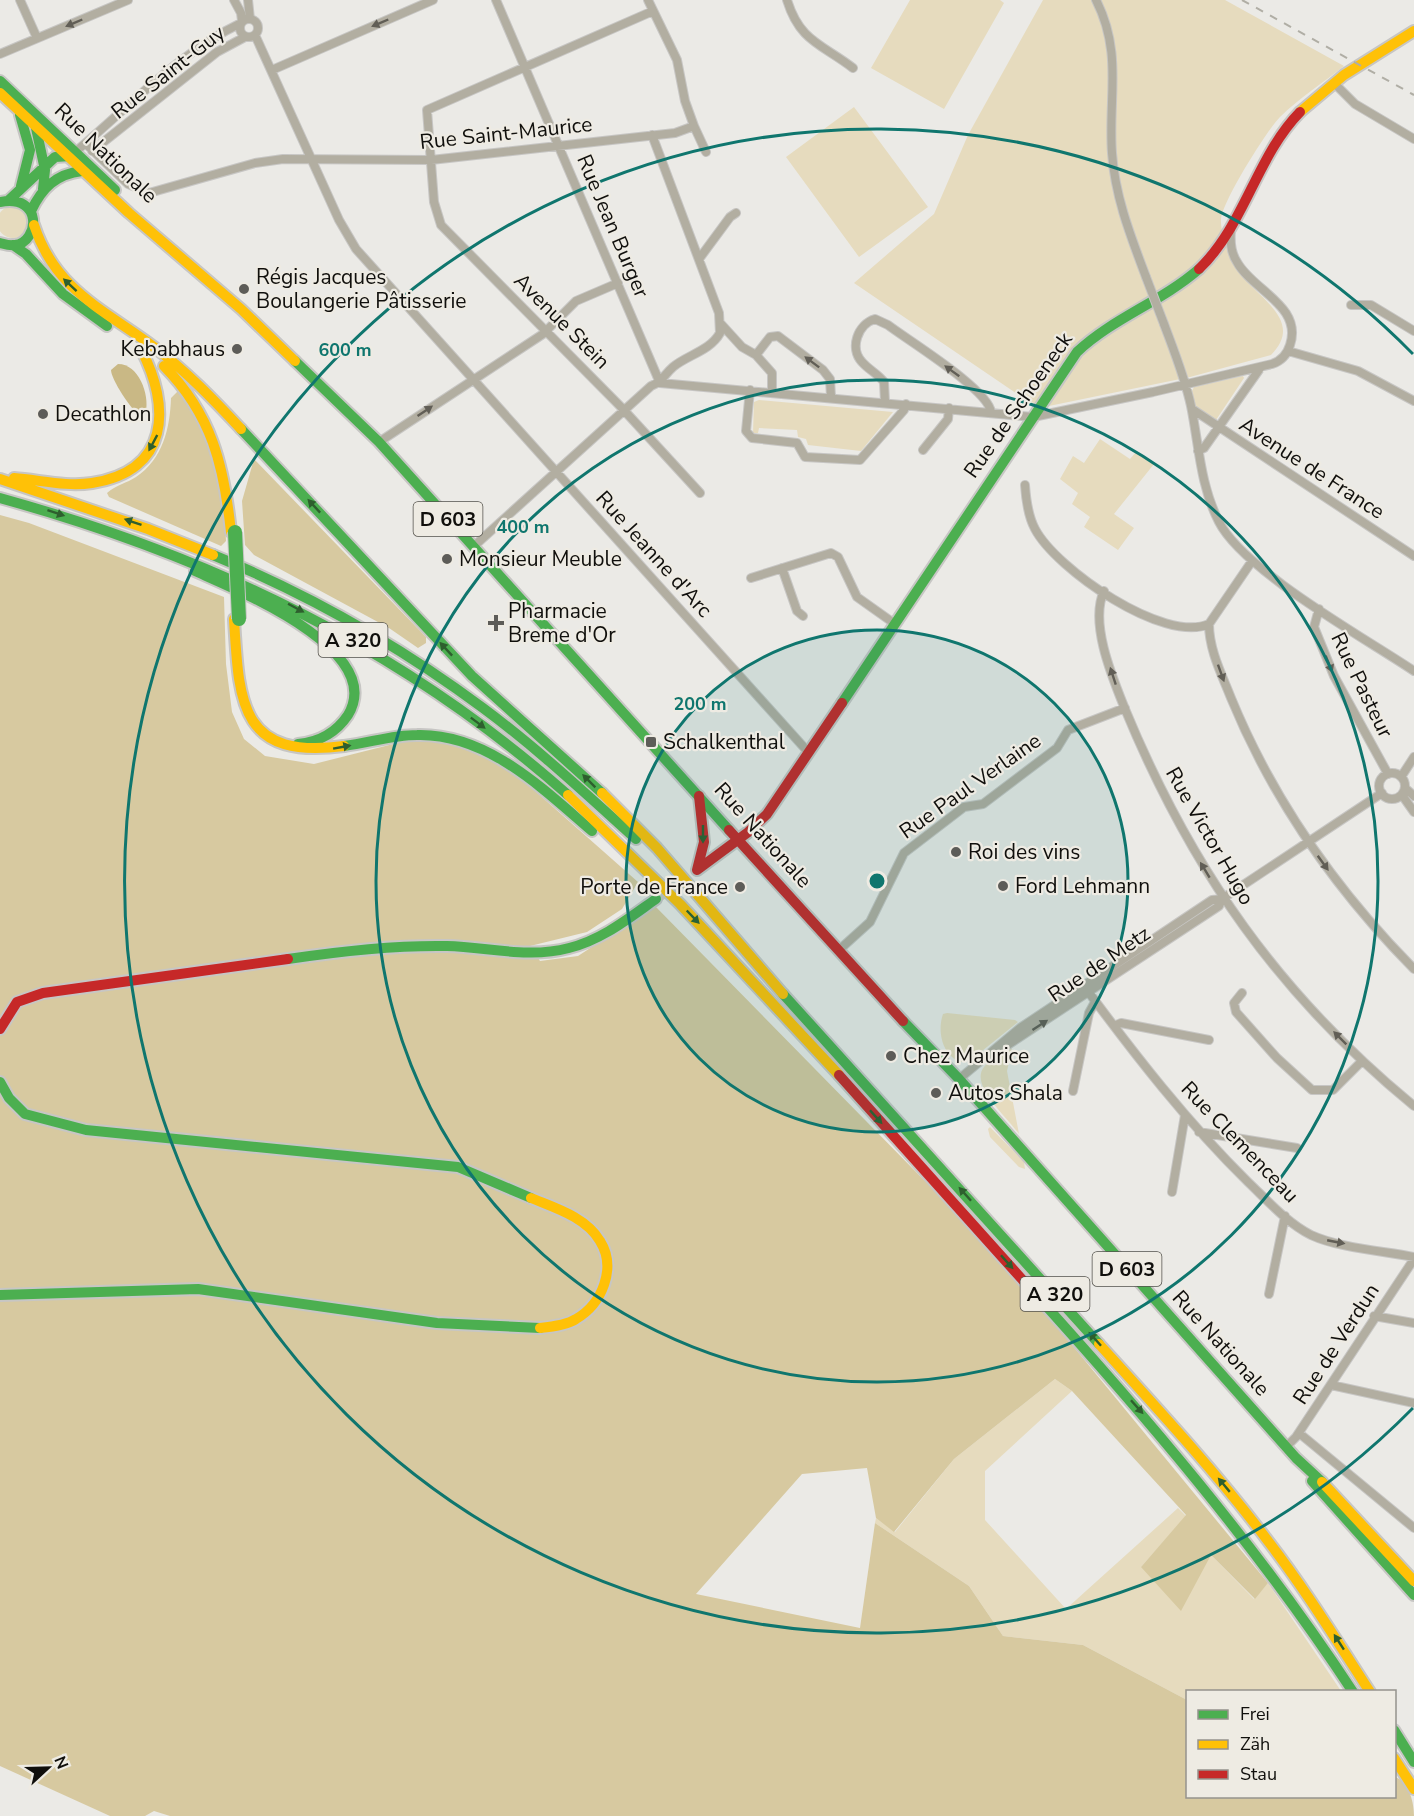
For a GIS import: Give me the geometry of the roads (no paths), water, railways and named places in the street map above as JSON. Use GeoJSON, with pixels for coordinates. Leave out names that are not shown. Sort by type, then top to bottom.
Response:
{"type":"FeatureCollection","features":[{"type":"Feature","properties":{"kind":"main road","name":"Rue de Schoeneck"},"geometry":{"type":"LineString","coordinates":[[699,796],[704,842],[697,870],[739,840],[767,814],[1077,352],[1090,338],[1189,277],[1214,252],[1231,227],[1284,130],[1308,102],[1414,31]]}},
{"type":"Feature","properties":{"kind":"main road","name":"Rue Nationale"},"geometry":{"type":"LineString","coordinates":[[0,81],[23,108],[35,127],[81,156]]}},
{"type":"Feature","properties":{"kind":"main road","name":"Rue Nationale"},"geometry":{"type":"LineString","coordinates":[[0,93],[23,108],[81,156],[182,256],[242,309],[379,442],[839,950],[959,1079],[1291,1453],[1325,1498],[1414,1595]]}},
{"type":"Feature","properties":{"kind":"main road"},"geometry":{"type":"LineString","coordinates":[[21,186],[30,150],[23,108]]}},
{"type":"Feature","properties":{"kind":"main road"},"geometry":{"type":"LineString","coordinates":[[35,127],[44,166],[43,189]]}},
{"type":"Feature","properties":{"kind":"main road"},"geometry":{"type":"LineString","coordinates":[[4,201],[55,157],[81,156]]}},
{"type":"Feature","properties":{"kind":"main road"},"geometry":{"type":"LineString","coordinates":[[31,211],[43,189],[81,156]]}},
{"type":"Feature","properties":{"kind":"main road"},"geometry":{"type":"LineString","coordinates":[[4,201],[22,202],[31,211],[42,250],[64,280],[90,303],[174,364],[210,396],[472,676],[581,772],[657,848],[714,917]]}},
{"type":"Feature","properties":{"kind":"main road"},"geometry":{"type":"LineString","coordinates":[[7,244],[25,241],[34,225]]}},
{"type":"Feature","properties":{"kind":"main road"},"geometry":{"type":"LineString","coordinates":[[7,244],[27,254],[70,301],[141,349],[173,374],[188,392],[209,426],[222,468],[233,532]]}},
{"type":"Feature","properties":{"kind":"main road"},"geometry":{"type":"LineString","coordinates":[[0,478],[93,483],[114,479],[132,468],[153,444],[158,433],[163,407],[154,372],[141,349]]}},
{"type":"Feature","properties":{"kind":"main road"},"geometry":{"type":"LineString","coordinates":[[174,364],[203,406],[220,442],[230,485],[237,619],[237,666],[241,695],[248,714],[271,741],[299,751],[323,750],[404,736],[438,735],[463,741],[484,749],[517,771],[602,839],[652,875]]}},
{"type":"Feature","properties":{"kind":"main road","name":"A 320"},"geometry":{"type":"LineString","coordinates":[[0,478],[77,502],[197,546],[280,584],[389,645],[467,696],[545,756],[662,863],[714,917],[1186,1440],[1268,1540],[1312,1601],[1370,1690]]}},
{"type":"Feature","properties":{"kind":"main road","name":"A 320"},"geometry":{"type":"LineString","coordinates":[[0,498],[136,538],[275,597],[382,658],[458,708],[535,766],[652,875],[757,984],[1176,1451],[1256,1550],[1299,1608],[1352,1690]]}},
{"type":"Feature","properties":{"kind":"main road"},"geometry":{"type":"LineString","coordinates":[[136,538],[158,554],[258,602],[333,650],[344,661],[353,679],[353,699],[349,713],[331,734],[322,739],[300,744],[273,736],[260,724],[252,712],[246,694],[237,619]]}},
{"type":"Feature","properties":{"kind":"main road"},"geometry":{"type":"LineString","coordinates":[[0,1029],[17,1002],[49,992],[91,986],[373,950],[436,946],[510,953],[545,952],[571,948],[603,933],[656,899]]}},
{"type":"Feature","properties":{"kind":"main road"},"geometry":{"type":"LineString","coordinates":[[0,1082],[9,1098],[25,1114],[86,1130],[458,1167],[576,1217],[600,1240],[609,1266],[599,1298],[575,1320],[543,1328],[436,1323],[198,1288],[0,1295]]}},
{"type":"Feature","properties":{"kind":"main road","name":"Rue Nationale"},"geometry":{"type":"LineString","coordinates":[[1291,1453],[1332,1491],[1414,1581]]}},
{"type":"Feature","properties":{"kind":"main road"},"geometry":{"type":"LineString","coordinates":[[1396,1732],[1414,1762]]}},
{"type":"Feature","properties":{"kind":"main road"},"geometry":{"type":"LineString","coordinates":[[1396,1760],[1414,1789]]}},
{"type":"Feature","properties":{"kind":"street"},"geometry":{"type":"LineString","coordinates":[[20,0],[37,38]]}},
{"type":"Feature","properties":{"kind":"street"},"geometry":{"type":"LineString","coordinates":[[0,54],[128,0]]}},
{"type":"Feature","properties":{"kind":"street"},"geometry":{"type":"LineString","coordinates":[[234,0],[244,21]]}},
{"type":"Feature","properties":{"kind":"street"},"geometry":{"type":"LineString","coordinates":[[245,37],[240,31],[248,0]]}},
{"type":"Feature","properties":{"kind":"street"},"geometry":{"type":"LineString","coordinates":[[272,70],[433,0]]}},
{"type":"Feature","properties":{"kind":"street","name":"Rue Jean Burger"},"geometry":{"type":"LineString","coordinates":[[496,0],[660,383]]}},
{"type":"Feature","properties":{"kind":"street"},"geometry":{"type":"LineString","coordinates":[[648,0],[677,60],[685,101],[706,152]]}},
{"type":"Feature","properties":{"kind":"street"},"geometry":{"type":"LineString","coordinates":[[787,0],[795,22],[805,36],[853,68]]}},
{"type":"Feature","properties":{"kind":"street"},"geometry":{"type":"LineString","coordinates":[[1096,0],[1112,41],[1111,132],[1119,200],[1186,385],[1203,480],[1219,522],[1228,536],[1252,561],[1319,609],[1414,671]]}},
{"type":"Feature","properties":{"kind":"street"},"geometry":{"type":"LineString","coordinates":[[525,67],[653,12]]}},
{"type":"Feature","properties":{"kind":"street","name":"Rue Jeanne d'Arc"},"geometry":{"type":"LineString","coordinates":[[244,21],[258,25],[255,35],[339,220],[356,249],[809,753]]}},
{"type":"Feature","properties":{"kind":"street","name":"Rue Saint-Guy"},"geometry":{"type":"LineString","coordinates":[[81,156],[180,63],[210,41],[244,21]]}},
{"type":"Feature","properties":{"kind":"street","name":"Rue Saint-Guy"},"geometry":{"type":"LineString","coordinates":[[81,156],[208,59],[245,37],[255,35]]}},
{"type":"Feature","properties":{"kind":"street","name":"Avenue Stein"},"geometry":{"type":"LineString","coordinates":[[525,67],[427,110],[434,202],[441,225],[624,410],[700,493]]}},
{"type":"Feature","properties":{"kind":"street"},"geometry":{"type":"LineString","coordinates":[[1334,83],[1355,104],[1414,140]]}},
{"type":"Feature","properties":{"kind":"street","name":"Rue Saint-Maurice"},"geometry":{"type":"LineString","coordinates":[[81,156],[128,184],[149,193],[264,161],[311,157],[431,160],[675,133],[694,126]]}},
{"type":"Feature","properties":{"kind":"street"},"geometry":{"type":"LineString","coordinates":[[652,135],[721,324],[742,347],[756,355],[772,373],[772,392]]}},
{"type":"Feature","properties":{"kind":"street"},"geometry":{"type":"LineString","coordinates":[[699,259],[730,217],[736,213]]}},
{"type":"Feature","properties":{"kind":"street"},"geometry":{"type":"LineString","coordinates":[[473,547],[651,386],[660,383],[1033,417],[1186,385],[1280,361],[1288,351],[1292,334],[1285,311],[1237,262],[1231,244],[1231,227]]}},
{"type":"Feature","properties":{"kind":"street"},"geometry":{"type":"LineString","coordinates":[[379,442],[546,331],[576,301],[618,283]]}},
{"type":"Feature","properties":{"kind":"street"},"geometry":{"type":"LineString","coordinates":[[1351,305],[1371,305],[1414,331]]}},
{"type":"Feature","properties":{"kind":"street"},"geometry":{"type":"LineString","coordinates":[[885,402],[884,382],[861,361],[857,352],[858,332],[866,322],[875,319],[888,325],[977,390],[990,404],[991,412]]}},
{"type":"Feature","properties":{"kind":"street"},"geometry":{"type":"LineString","coordinates":[[660,383],[673,367],[714,342],[721,324]]}},
{"type":"Feature","properties":{"kind":"street"},"geometry":{"type":"LineString","coordinates":[[756,355],[770,338],[778,336],[824,370],[830,380],[831,397]]}},
{"type":"Feature","properties":{"kind":"street"},"geometry":{"type":"LineString","coordinates":[[1288,351],[1358,372],[1414,401]]}},
{"type":"Feature","properties":{"kind":"street"},"geometry":{"type":"LineString","coordinates":[[1198,451],[1204,448],[1261,367]]}},
{"type":"Feature","properties":{"kind":"street"},"geometry":{"type":"LineString","coordinates":[[750,390],[746,431],[752,438],[797,442],[805,457],[860,460],[904,410],[906,404]]}},
{"type":"Feature","properties":{"kind":"street"},"geometry":{"type":"LineString","coordinates":[[923,450],[948,419],[949,408]]}},
{"type":"Feature","properties":{"kind":"street","name":"Avenue de France"},"geometry":{"type":"LineString","coordinates":[[1192,410],[1414,556]]}},
{"type":"Feature","properties":{"kind":"street"},"geometry":{"type":"LineString","coordinates":[[1025,485],[1029,513],[1044,542],[1071,569],[1136,611],[1163,622],[1200,628],[1212,621]]}},
{"type":"Feature","properties":{"kind":"street"},"geometry":{"type":"LineString","coordinates":[[751,578],[828,553],[836,555],[857,597],[895,624]]}},
{"type":"Feature","properties":{"kind":"street"},"geometry":{"type":"LineString","coordinates":[[1252,561],[1212,621],[1209,636],[1216,660],[1249,739],[1309,843],[1364,916],[1414,969]]}},
{"type":"Feature","properties":{"kind":"street"},"geometry":{"type":"LineString","coordinates":[[782,568],[797,611],[803,616]]}},
{"type":"Feature","properties":{"kind":"street","name":"Rue Victor Hugo"},"geometry":{"type":"LineString","coordinates":[[1104,591],[1098,615],[1100,630],[1125,708],[1161,793],[1222,899],[1298,995],[1362,1061],[1414,1106]]}},
{"type":"Feature","properties":{"kind":"street","name":"Rue Pasteur"},"geometry":{"type":"LineString","coordinates":[[1319,609],[1314,627],[1334,676],[1388,774]]}},
{"type":"Feature","properties":{"kind":"street","name":"Rue Paul Verlaine"},"geometry":{"type":"LineString","coordinates":[[839,950],[870,922],[904,853],[964,807],[983,804],[1057,748],[1068,729],[1125,708]]}},
{"type":"Feature","properties":{"kind":"street"},"geometry":{"type":"LineString","coordinates":[[1414,757],[1401,777],[1403,791],[1414,812]]}},
{"type":"Feature","properties":{"kind":"street"},"geometry":{"type":"LineString","coordinates":[[1401,777],[1388,774],[1380,782],[1382,793],[1392,799],[1403,791]]}},
{"type":"Feature","properties":{"kind":"street"},"geometry":{"type":"LineString","coordinates":[[1403,791],[1414,796]]}},
{"type":"Feature","properties":{"kind":"street","name":"Rue de Metz"},"geometry":{"type":"LineString","coordinates":[[959,1079],[1005,1039],[1086,990],[1172,932],[1212,900],[1222,899],[1382,793]]}},
{"type":"Feature","properties":{"kind":"street","name":"Rue Clemenceau"},"geometry":{"type":"LineString","coordinates":[[1086,990],[1199,1132],[1285,1216],[1301,1229],[1319,1238],[1414,1258]]}},
{"type":"Feature","properties":{"kind":"street"},"geometry":{"type":"LineString","coordinates":[[1242,993],[1234,1003],[1236,1012],[1276,1058],[1312,1090],[1333,1090],[1362,1061]]}},
{"type":"Feature","properties":{"kind":"street"},"geometry":{"type":"LineString","coordinates":[[1073,1090],[1089,1013],[1095,1002]]}},
{"type":"Feature","properties":{"kind":"street"},"geometry":{"type":"LineString","coordinates":[[1114,1026],[1121,1023],[1209,1040]]}},
{"type":"Feature","properties":{"kind":"street"},"geometry":{"type":"LineString","coordinates":[[1172,1192],[1185,1115]]}},
{"type":"Feature","properties":{"kind":"street"},"geometry":{"type":"LineString","coordinates":[[1199,1132],[1297,1148]]}},
{"type":"Feature","properties":{"kind":"street"},"geometry":{"type":"LineString","coordinates":[[1269,1294],[1285,1216]]}},
{"type":"Feature","properties":{"kind":"street","name":"Rue de Verdun"},"geometry":{"type":"LineString","coordinates":[[1291,1453],[1299,1433],[1414,1258]]}},
{"type":"Feature","properties":{"kind":"street"},"geometry":{"type":"LineString","coordinates":[[1374,1316],[1414,1323]]}},
{"type":"Feature","properties":{"kind":"street"},"geometry":{"type":"LineString","coordinates":[[1331,1385],[1414,1403]]}},
{"type":"Feature","properties":{"kind":"street"},"geometry":{"type":"LineString","coordinates":[[1299,1433],[1414,1528]]}},
{"type":"Feature","properties":{"kind":"tunnel"},"geometry":{"type":"LineString","coordinates":[[656,899],[697,870]]}},
{"type":"Feature","properties":{"kind":"railway"},"geometry":{"type":"LineString","coordinates":[[1242,0],[1414,95]]}},
{"type":"Feature","properties":{"kind":"place","name":"Régis Jacques Boulangerie Pâtisserie"},"geometry":{"type":"Point","coordinates":[244,289]}},
{"type":"Feature","properties":{"kind":"place","name":"Kebabhaus"},"geometry":{"type":"Point","coordinates":[237,349]}},
{"type":"Feature","properties":{"kind":"place","name":"Decathlon"},"geometry":{"type":"Point","coordinates":[43,414]}},
{"type":"Feature","properties":{"kind":"place","name":"Monsieur Meuble"},"geometry":{"type":"Point","coordinates":[447,559]}},
{"type":"Feature","properties":{"kind":"place","name":"Pharmacie Breme d'Or"},"geometry":{"type":"Point","coordinates":[496,623]}},
{"type":"Feature","properties":{"kind":"place","name":"Schalkenthal"},"geometry":{"type":"Point","coordinates":[651,742]}},
{"type":"Feature","properties":{"kind":"place","name":"Roi des vins"},"geometry":{"type":"Point","coordinates":[956,852]}},
{"type":"Feature","properties":{"kind":"place","name":"Ford Lehmann"},"geometry":{"type":"Point","coordinates":[1003,886]}},
{"type":"Feature","properties":{"kind":"place","name":"Porte de France"},"geometry":{"type":"Point","coordinates":[740,887]}},
{"type":"Feature","properties":{"kind":"place","name":"Chez Maurice"},"geometry":{"type":"Point","coordinates":[891,1056]}},
{"type":"Feature","properties":{"kind":"place","name":"Autos Shala"},"geometry":{"type":"Point","coordinates":[936,1093]}}]}
